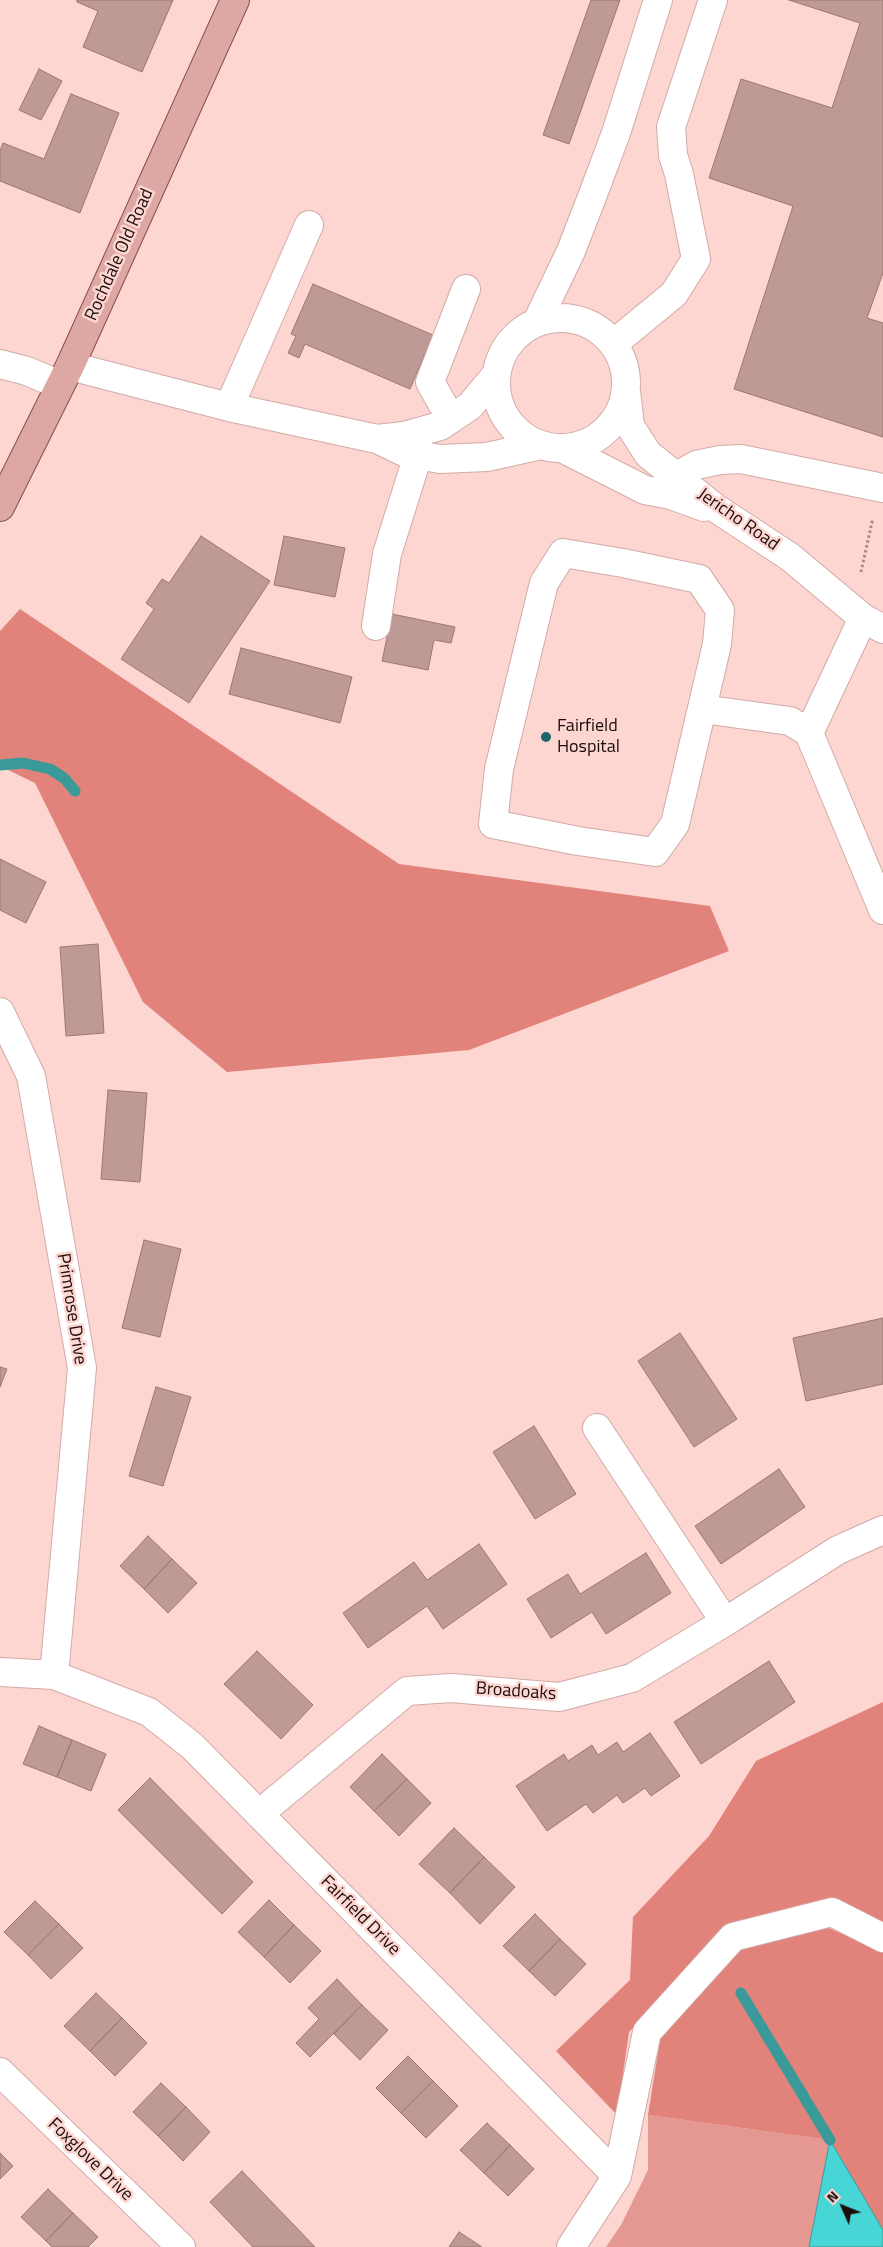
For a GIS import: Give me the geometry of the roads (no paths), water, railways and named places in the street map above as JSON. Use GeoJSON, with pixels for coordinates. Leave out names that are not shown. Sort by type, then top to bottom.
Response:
{"type":"FeatureCollection","features":[{"type":"Feature","properties":{"kind":"main road","name":"Rochdale Old Road"},"geometry":{"type":"LineString","coordinates":[[0,507],[65,376],[235,0]]}},
{"type":"Feature","properties":{"kind":"street"},"geometry":{"type":"LineString","coordinates":[[537,322],[571,251],[616,134],[658,0]]}},
{"type":"Feature","properties":{"kind":"street"},"geometry":{"type":"LineString","coordinates":[[613,344],[674,294],[696,259],[679,174],[673,155],[672,127],[712,0]]}},
{"type":"Feature","properties":{"kind":"street"},"geometry":{"type":"LineString","coordinates":[[229,408],[309,225]]}},
{"type":"Feature","properties":{"kind":"street"},"geometry":{"type":"LineString","coordinates":[[451,419],[430,382],[466,289]]}},
{"type":"Feature","properties":{"kind":"street"},"geometry":{"type":"LineString","coordinates":[[0,364],[229,408],[377,439],[406,453],[440,459],[487,457],[553,447],[586,443],[605,431],[620,411],[626,389],[624,366],[613,344],[597,328],[581,321],[559,317],[537,322],[515,336],[501,354],[495,376],[496,396],[505,418],[520,435],[553,447],[645,490],[671,495],[735,521]]}},
{"type":"Feature","properties":{"kind":"street"},"geometry":{"type":"LineString","coordinates":[[377,439],[404,436],[440,426],[470,406],[495,376]]}},
{"type":"Feature","properties":{"kind":"street","name":"Jericho Road"},"geometry":{"type":"LineString","coordinates":[[626,389],[630,426],[648,454],[735,521],[790,557],[873,623]]}},
{"type":"Feature","properties":{"kind":"street"},"geometry":{"type":"LineString","coordinates":[[376,626],[387,554],[418,455]]}},
{"type":"Feature","properties":{"kind":"street"},"geometry":{"type":"LineString","coordinates":[[677,476],[696,465],[720,460],[740,459],[883,488]]}},
{"type":"Feature","properties":{"kind":"street"},"geometry":{"type":"LineString","coordinates":[[563,553],[699,579],[720,610],[717,644],[702,708],[675,824],[655,852],[578,842],[493,824],[499,768],[544,583],[563,553]]}},
{"type":"Feature","properties":{"kind":"street"},"geometry":{"type":"LineString","coordinates":[[809,733],[873,623]]}},
{"type":"Feature","properties":{"kind":"street"},"geometry":{"type":"LineString","coordinates":[[702,708],[790,721],[809,733],[883,910]]}},
{"type":"Feature","properties":{"kind":"street","name":"Primrose Drive"},"geometry":{"type":"LineString","coordinates":[[0,1012],[31,1076],[82,1368],[54,1675]]}},
{"type":"Feature","properties":{"kind":"street"},"geometry":{"type":"LineString","coordinates":[[597,1428],[725,1622]]}},
{"type":"Feature","properties":{"kind":"street","name":"Broadoaks"},"geometry":{"type":"LineString","coordinates":[[258,1814],[407,1691],[452,1688],[559,1697],[632,1678],[725,1622],[838,1550],[883,1530]]}},
{"type":"Feature","properties":{"kind":"street","name":"Fairfield Drive"},"geometry":{"type":"LineString","coordinates":[[0,1672],[54,1675],[149,1712],[192,1746],[617,2176]]}},
{"type":"Feature","properties":{"kind":"street"},"geometry":{"type":"LineString","coordinates":[[571,2247],[617,2176],[648,2032],[733,1937],[832,1912],[883,1938]]}},
{"type":"Feature","properties":{"kind":"street","name":"Foxglove Drive"},"geometry":{"type":"LineString","coordinates":[[0,2072],[180,2247]]}},
{"type":"Feature","properties":{"kind":"water"},"geometry":{"type":"Polygon","coordinates":[[[830,2140],[883,2230],[883,2247],[809,2247],[830,2140]]]}},
{"type":"Feature","properties":{"kind":"waterway"},"geometry":{"type":"LineString","coordinates":[[0,765],[23,763],[50,769],[64,778],[75,791]]}},
{"type":"Feature","properties":{"kind":"waterway"},"geometry":{"type":"LineString","coordinates":[[741,1993],[830,2140]]}},
{"type":"Feature","properties":{"kind":"place","name":"Fairfield Hospital"},"geometry":{"type":"Point","coordinates":[546,737]}}]}
